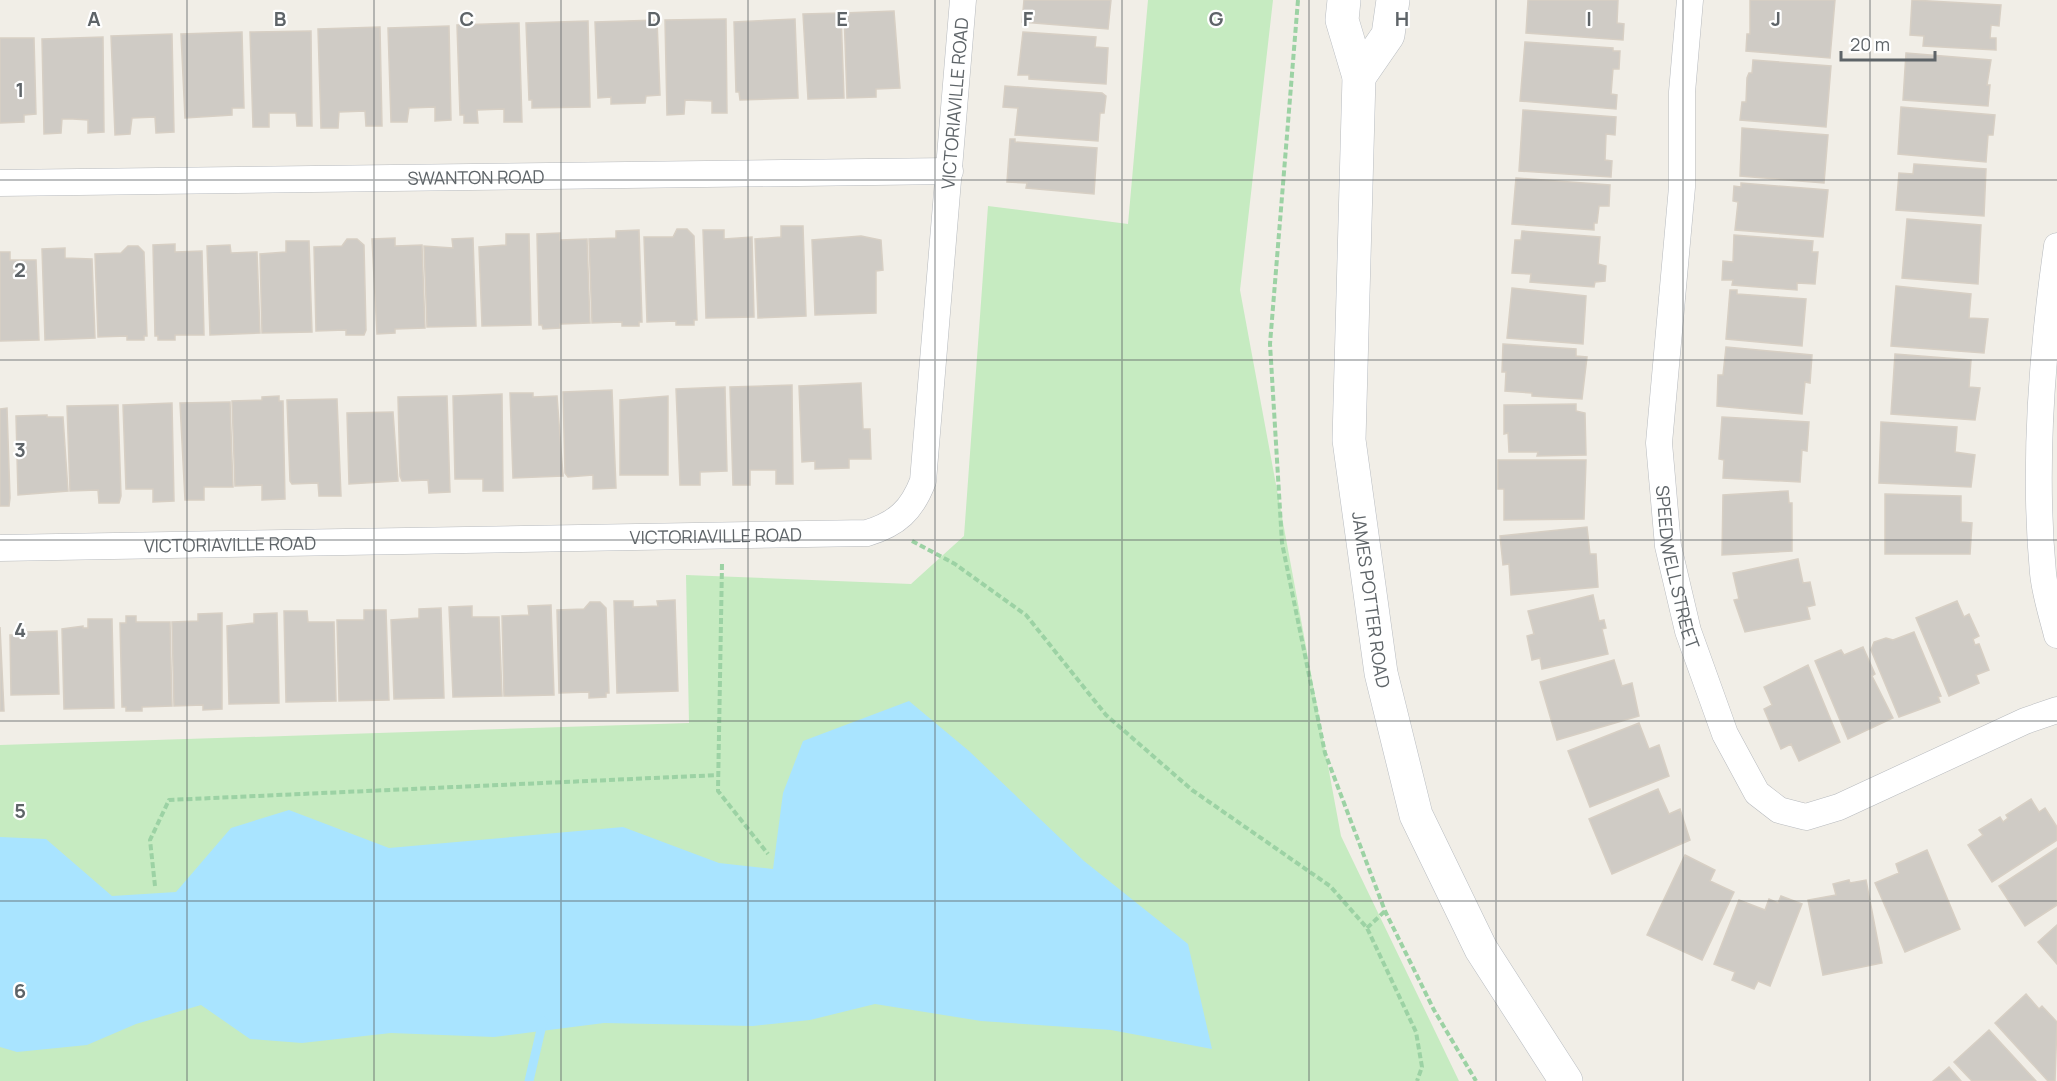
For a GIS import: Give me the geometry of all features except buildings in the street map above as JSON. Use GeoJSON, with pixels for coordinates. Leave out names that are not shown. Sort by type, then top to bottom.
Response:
{"type":"FeatureCollection","features":[{"type":"Feature","properties":{"kind":"main road","name":"JAMES POTTER ROAD"},"geometry":{"type":"LineString","coordinates":[[1344,0],[1342,20],[1359,76],[1350,440],[1381,673],[1416,815],[1481,950],[1566,1081]]}},
{"type":"Feature","properties":{"kind":"main road"},"geometry":{"type":"LineString","coordinates":[[1359,76],[1388,34],[1393,0]]}},
{"type":"Feature","properties":{"kind":"street","name":"VICTORIAVILLE ROAD"},"geometry":{"type":"LineString","coordinates":[[0,548],[867,533],[886,527],[903,516],[916,500],[923,481],[963,0]]}},
{"type":"Feature","properties":{"kind":"street","name":"SPEEDWELL STREET"},"geometry":{"type":"LineString","coordinates":[[1690,0],[1682,92],[1682,187],[1659,443],[1668,546],[1688,631],[1725,734],[1757,793],[1779,810],[1806,817],[1839,807],[2025,721],[2057,710]]}},
{"type":"Feature","properties":{"kind":"street","name":"SWANTON ROAD"},"geometry":{"type":"LineString","coordinates":[[0,183],[950,171]]}},
{"type":"Feature","properties":{"kind":"street"},"geometry":{"type":"LineString","coordinates":[[2057,246],[2050,294],[2042,400],[2040,490],[2043,575],[2057,636]]}},
{"type":"Feature","properties":{"kind":"path"},"geometry":{"type":"LineString","coordinates":[[1298,0],[1270,344],[1282,543],[1325,753],[1385,911],[1434,1011],[1476,1081]]}},
{"type":"Feature","properties":{"kind":"path"},"geometry":{"type":"LineString","coordinates":[[886,527],[955,564],[1026,615],[1106,715],[1192,790],[1330,886],[1367,928],[1416,1032],[1422,1067],[1417,1081]]}},
{"type":"Feature","properties":{"kind":"path"},"geometry":{"type":"LineString","coordinates":[[722,536],[718,791],[768,854]]}},
{"type":"Feature","properties":{"kind":"path"},"geometry":{"type":"LineString","coordinates":[[155,886],[150,840],[169,800],[719,775]]}},
{"type":"Feature","properties":{"kind":"path"},"geometry":{"type":"LineString","coordinates":[[1367,928],[1385,911]]}},
{"type":"Feature","properties":{"kind":"green space"},"geometry":{"type":"Polygon","coordinates":[[[1148,0],[1273,0],[1240,290],[1341,836],[1459,1081],[0,1081],[0,745],[689,723],[686,575],[911,584],[964,536],[988,206],[1128,224],[1148,0]]]}},
{"type":"Feature","properties":{"kind":"water"},"geometry":{"type":"Polygon","coordinates":[[[909,701],[969,751],[1084,861],[1188,944],[1212,1049],[1111,1030],[981,1021],[875,1004],[810,1020],[753,1026],[604,1023],[494,1037],[391,1033],[302,1043],[250,1039],[201,1005],[136,1024],[87,1045],[17,1052],[0,1047],[0,837],[46,839],[112,896],[176,892],[231,828],[289,810],[389,848],[623,827],[719,863],[773,869],[783,793],[803,741],[909,701]]]}},
{"type":"Feature","properties":{"kind":"waterway"},"geometry":{"type":"LineString","coordinates":[[529,1081],[543,1021]]}}]}
